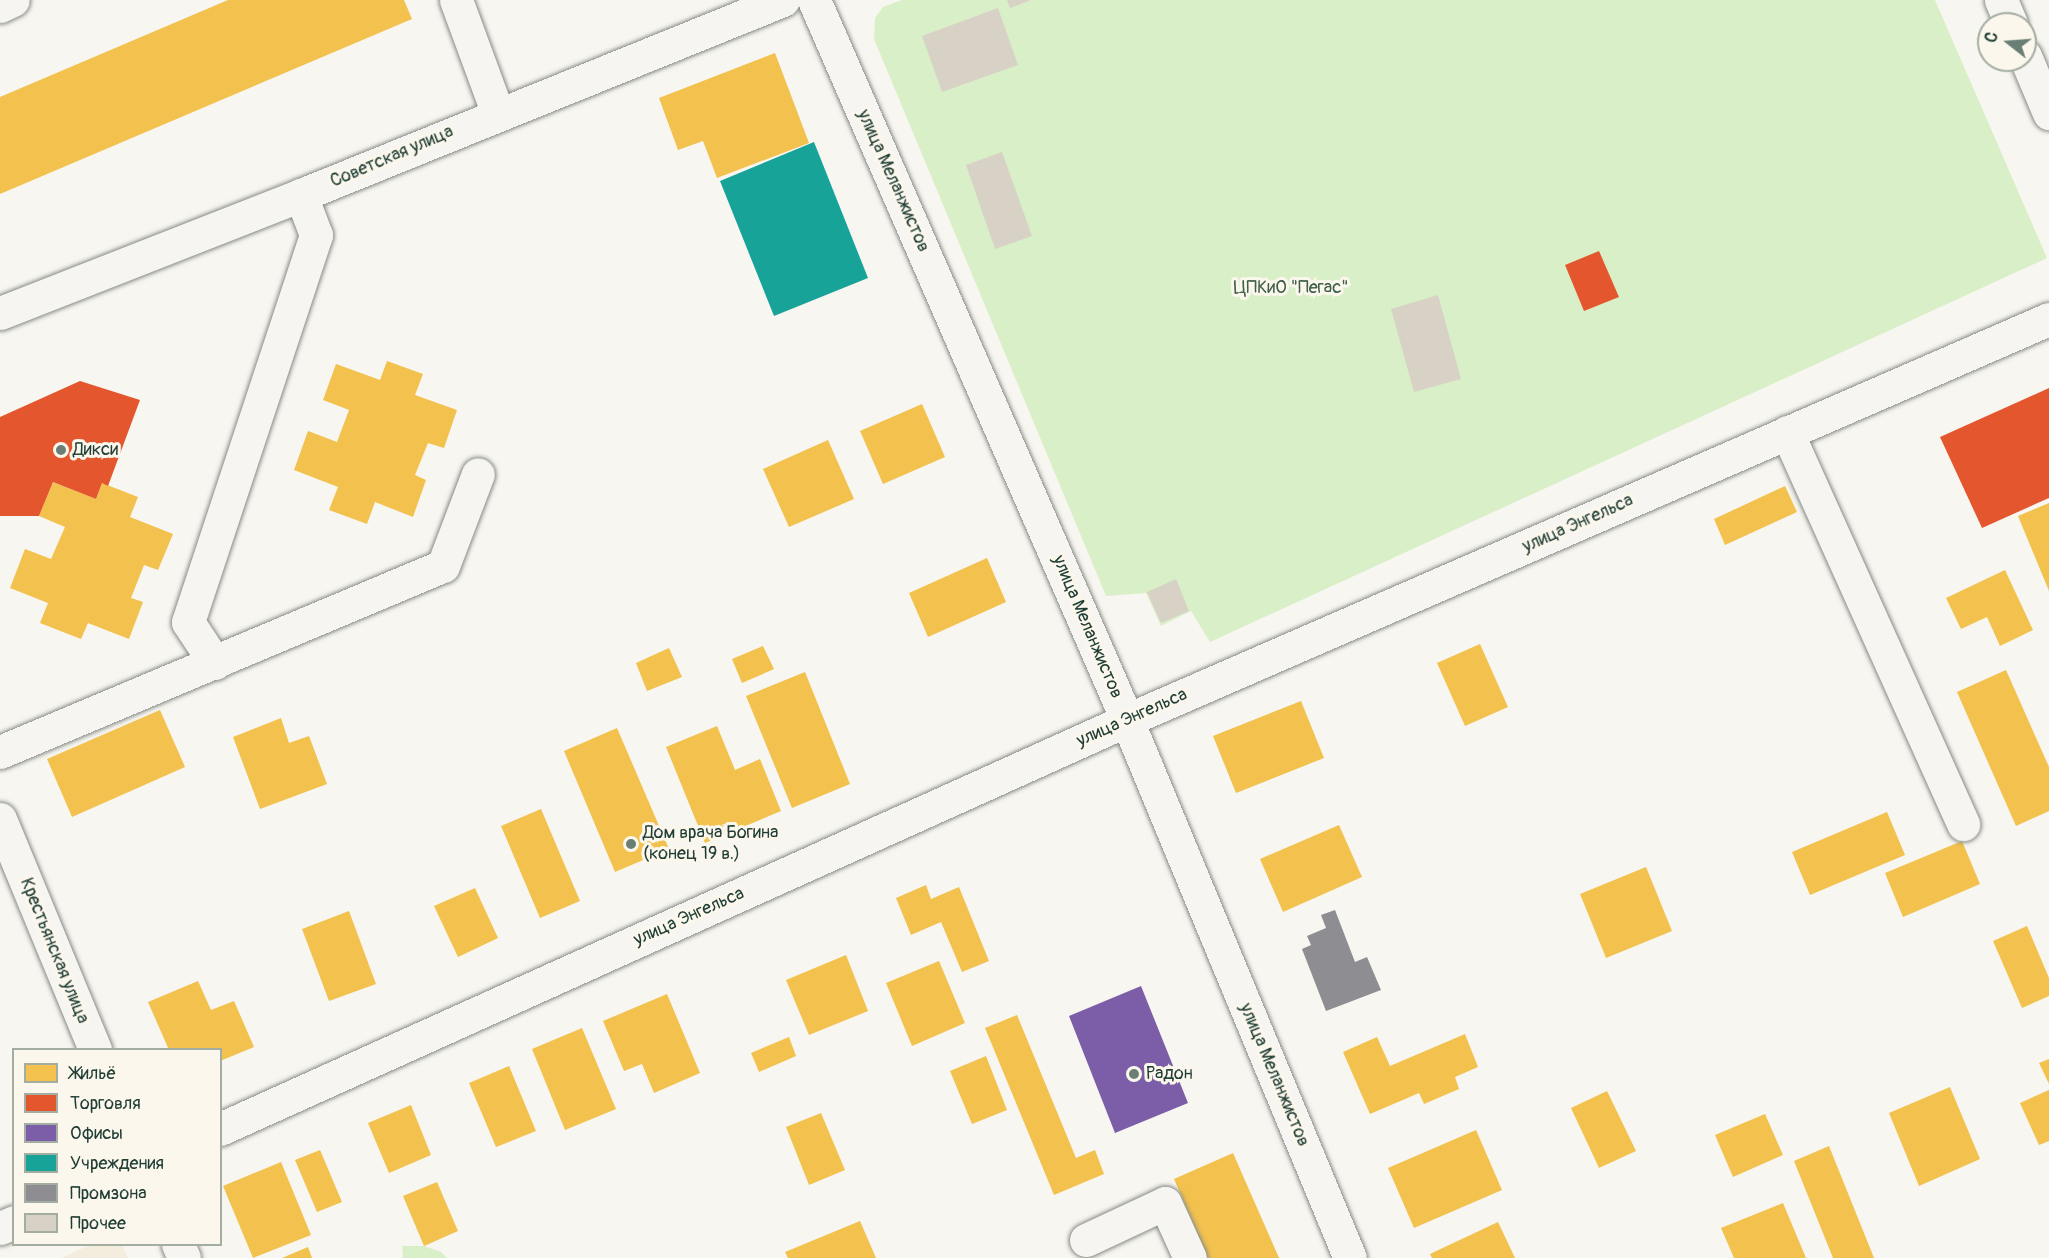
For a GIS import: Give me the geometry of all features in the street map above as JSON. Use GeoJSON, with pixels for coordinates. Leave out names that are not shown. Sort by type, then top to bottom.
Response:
{"type":"FeatureCollection","features":[{"type":"Feature","properties":{"kind":"street"},"geometry":{"type":"LineString","coordinates":[[0,6],[13,0]]}},
{"type":"Feature","properties":{"kind":"street"},"geometry":{"type":"LineString","coordinates":[[456,0],[498,114]]}},
{"type":"Feature","properties":{"kind":"street","name":"Советская улица"},"geometry":{"type":"LineString","coordinates":[[0,313],[302,195],[783,0]]}},
{"type":"Feature","properties":{"kind":"street","name":"улица Меланжистов"},"geometry":{"type":"LineString","coordinates":[[814,0],[1127,720],[1350,1258]]}},
{"type":"Feature","properties":{"kind":"street"},"geometry":{"type":"LineString","coordinates":[[2032,72],[2049,113]]}},
{"type":"Feature","properties":{"kind":"street"},"geometry":{"type":"LineString","coordinates":[[215,663],[188,622],[316,235],[302,195]]}},
{"type":"Feature","properties":{"kind":"street","name":"улица Энгельса"},"geometry":{"type":"LineString","coordinates":[[222,1128],[1127,720],[2049,318]]}},
{"type":"Feature","properties":{"kind":"street"},"geometry":{"type":"LineString","coordinates":[[1787,432],[1963,824]]}},
{"type":"Feature","properties":{"kind":"street"},"geometry":{"type":"LineString","coordinates":[[0,752],[444,566],[478,474]]}},
{"type":"Feature","properties":{"kind":"street","name":"Крестьянская улица"},"geometry":{"type":"LineString","coordinates":[[0,819],[94,1048]]}},
{"type":"Feature","properties":{"kind":"street"},"geometry":{"type":"LineString","coordinates":[[1086,1240],[1165,1203],[1190,1258]]}},
{"type":"Feature","properties":{"kind":"shaded area"},"geometry":{"type":"Polygon","coordinates":[[[88,1246],[122,1246],[128,1258],[61,1258],[88,1246]]]}},
{"type":"Feature","properties":{"kind":"green space","name":"ЦПКиО \"Пегас\""},"geometry":{"type":"Polygon","coordinates":[[[902,0],[1935,0],[2047,258],[1210,642],[1191,611],[1161,626],[1146,593],[1106,596],[874,39],[875,18],[883,7],[902,0]]]}},
{"type":"Feature","properties":{"kind":"green space"},"geometry":{"type":"Polygon","coordinates":[[[402,1246],[424,1246],[441,1252],[447,1258],[403,1258],[402,1246]]]}},
{"type":"Feature","properties":{"kind":"building: Жильё"},"geometry":{"type":"Polygon","coordinates":[[[228,0],[404,0],[412,19],[0,194],[0,97],[228,0]]]}},
{"type":"Feature","properties":{"kind":"building: Жильё"},"geometry":{"type":"Polygon","coordinates":[[[775,53],[809,143],[717,178],[703,141],[678,150],[659,98],[775,53]]]}},
{"type":"Feature","properties":{"kind":"building: Жильё"},"geometry":{"type":"Polygon","coordinates":[[[387,361],[423,374],[415,395],[457,410],[444,448],[428,443],[415,475],[426,480],[413,517],[375,502],[367,524],[329,510],[338,487],[294,470],[308,431],[337,442],[349,410],[323,400],[336,364],[380,380],[387,361]]]}},
{"type":"Feature","properties":{"kind":"building: Жильё"},"geometry":{"type":"Polygon","coordinates":[[[922,404],[945,457],[883,484],[860,431],[922,404]]]}},
{"type":"Feature","properties":{"kind":"building: Жильё"},"geometry":{"type":"Polygon","coordinates":[[[828,440],[854,499],[789,527],[763,469],[828,440]]]}},
{"type":"Feature","properties":{"kind":"building: Жильё"},"geometry":{"type":"Polygon","coordinates":[[[53,482],[96,499],[102,483],[138,497],[130,517],[173,534],[158,570],[144,565],[131,598],[143,602],[129,639],[88,623],[81,639],[40,623],[48,603],[10,588],[25,549],[51,559],[65,527],[39,516],[53,482]]]}},
{"type":"Feature","properties":{"kind":"building: Жильё"},"geometry":{"type":"Polygon","coordinates":[[[1785,486],[1797,512],[1725,545],[1714,519],[1785,486]]]}},
{"type":"Feature","properties":{"kind":"building: Жильё"},"geometry":{"type":"Polygon","coordinates":[[[2049,503],[2049,591],[2018,516],[2049,503]]]}},
{"type":"Feature","properties":{"kind":"building: Жильё"},"geometry":{"type":"Polygon","coordinates":[[[987,558],[1006,602],[928,637],[909,593],[987,558]]]}},
{"type":"Feature","properties":{"kind":"building: Жильё"},"geometry":{"type":"Polygon","coordinates":[[[2005,570],[2033,630],[2000,646],[1987,617],[1961,629],[1946,598],[2005,570]]]}},
{"type":"Feature","properties":{"kind":"building: Жильё"},"geometry":{"type":"Polygon","coordinates":[[[1480,644],[1508,707],[1465,726],[1437,663],[1480,644]]]}},
{"type":"Feature","properties":{"kind":"building: Жильё"},"geometry":{"type":"Polygon","coordinates":[[[763,646],[774,669],[742,683],[732,659],[763,646]]]}},
{"type":"Feature","properties":{"kind":"building: Жильё"},"geometry":{"type":"Polygon","coordinates":[[[669,648],[682,677],[647,691],[636,663],[669,648]]]}},
{"type":"Feature","properties":{"kind":"building: Жильё"},"geometry":{"type":"Polygon","coordinates":[[[2006,670],[2049,767],[2049,811],[2016,826],[1957,692],[2006,670]]]}},
{"type":"Feature","properties":{"kind":"building: Жильё"},"geometry":{"type":"Polygon","coordinates":[[[805,672],[850,784],[792,808],[746,696],[805,672]]]}},
{"type":"Feature","properties":{"kind":"building: Жильё"},"geometry":{"type":"Polygon","coordinates":[[[1301,701],[1324,758],[1236,793],[1213,736],[1301,701]]]}},
{"type":"Feature","properties":{"kind":"building: Жильё"},"geometry":{"type":"Polygon","coordinates":[[[160,710],[185,767],[72,817],[47,759],[160,710]]]}},
{"type":"Feature","properties":{"kind":"building: Жильё"},"geometry":{"type":"Polygon","coordinates":[[[281,718],[289,743],[309,736],[327,784],[260,809],[233,737],[281,718]]]}},
{"type":"Feature","properties":{"kind":"building: Жильё"},"geometry":{"type":"Polygon","coordinates":[[[717,726],[735,770],[760,759],[781,811],[705,843],[666,747],[717,726]]]}},
{"type":"Feature","properties":{"kind":"building: Жильё"},"geometry":{"type":"Polygon","coordinates":[[[617,728],[669,849],[615,872],[564,751],[617,728]]]}},
{"type":"Feature","properties":{"kind":"building: Жильё"},"geometry":{"type":"Polygon","coordinates":[[[541,809],[580,901],[540,918],[501,826],[541,809]]]}},
{"type":"Feature","properties":{"kind":"building: Жильё"},"geometry":{"type":"Polygon","coordinates":[[[1887,812],[1905,855],[1810,895],[1792,852],[1887,812]]]}},
{"type":"Feature","properties":{"kind":"building: Жильё"},"geometry":{"type":"Polygon","coordinates":[[[1339,825],[1362,877],[1283,912],[1260,859],[1339,825]]]}},
{"type":"Feature","properties":{"kind":"building: Жильё"},"geometry":{"type":"Polygon","coordinates":[[[1962,841],[1980,884],[1903,917],[1885,873],[1962,841]]]}},
{"type":"Feature","properties":{"kind":"building: Жильё"},"geometry":{"type":"Polygon","coordinates":[[[1646,867],[1672,931],[1606,958],[1580,894],[1646,867]]]}},
{"type":"Feature","properties":{"kind":"building: Жильё"},"geometry":{"type":"Polygon","coordinates":[[[926,885],[931,899],[959,887],[989,961],[962,972],[941,922],[911,935],[896,898],[926,885]]]}},
{"type":"Feature","properties":{"kind":"building: Жильё"},"geometry":{"type":"Polygon","coordinates":[[[475,888],[498,938],[458,957],[434,906],[475,888]]]}},
{"type":"Feature","properties":{"kind":"building: Жильё"},"geometry":{"type":"Polygon","coordinates":[[[349,911],[376,984],[329,1001],[302,929],[349,911]]]}},
{"type":"Feature","properties":{"kind":"building: Жильё"},"geometry":{"type":"Polygon","coordinates":[[[2027,926],[2049,978],[2049,996],[2022,1008],[1993,941],[2027,926]]]}},
{"type":"Feature","properties":{"kind":"building: Жильё"},"geometry":{"type":"Polygon","coordinates":[[[846,955],[868,1011],[809,1035],[786,980],[846,955]]]}},
{"type":"Feature","properties":{"kind":"building: Жильё"},"geometry":{"type":"Polygon","coordinates":[[[939,961],[965,1023],[912,1046],[886,983],[939,961]]]}},
{"type":"Feature","properties":{"kind":"building: Жильё"},"geometry":{"type":"Polygon","coordinates":[[[198,981],[211,1010],[234,1001],[254,1047],[222,1060],[222,1048],[168,1048],[148,1002],[198,981]]]}},
{"type":"Feature","properties":{"kind":"building: Жильё"},"geometry":{"type":"Polygon","coordinates":[[[667,994],[700,1073],[654,1093],[642,1064],[624,1071],[603,1021],[667,994]]]}},
{"type":"Feature","properties":{"kind":"building: Жильё"},"geometry":{"type":"Polygon","coordinates":[[[1017,1015],[1076,1158],[1095,1150],[1104,1174],[1054,1195],[985,1028],[1017,1015]]]}},
{"type":"Feature","properties":{"kind":"building: Жильё"},"geometry":{"type":"Polygon","coordinates":[[[582,1028],[616,1109],[565,1130],[532,1049],[582,1028]]]}},
{"type":"Feature","properties":{"kind":"building: Жильё"},"geometry":{"type":"Polygon","coordinates":[[[1465,1034],[1478,1067],[1455,1077],[1459,1089],[1424,1104],[1419,1093],[1370,1114],[1343,1052],[1377,1037],[1390,1066],[1465,1034]]]}},
{"type":"Feature","properties":{"kind":"building: Жильё"},"geometry":{"type":"Polygon","coordinates":[[[789,1037],[796,1056],[759,1072],[751,1053],[789,1037]]]}},
{"type":"Feature","properties":{"kind":"building: Жильё"},"geometry":{"type":"Polygon","coordinates":[[[986,1056],[1007,1110],[972,1124],[950,1071],[986,1056]]]}},
{"type":"Feature","properties":{"kind":"building: Жильё"},"geometry":{"type":"Polygon","coordinates":[[[2049,1059],[2049,1084],[2039,1063],[2049,1059]]]}},
{"type":"Feature","properties":{"kind":"building: Жильё"},"geometry":{"type":"Polygon","coordinates":[[[509,1066],[536,1131],[496,1147],[469,1083],[509,1066]]]}},
{"type":"Feature","properties":{"kind":"building: Жильё"},"geometry":{"type":"Polygon","coordinates":[[[1950,1087],[1980,1159],[1919,1186],[1889,1113],[1950,1087]]]}},
{"type":"Feature","properties":{"kind":"building: Жильё"},"geometry":{"type":"Polygon","coordinates":[[[2049,1090],[2049,1141],[2039,1145],[2020,1103],[2049,1090]]]}},
{"type":"Feature","properties":{"kind":"building: Жильё"},"geometry":{"type":"Polygon","coordinates":[[[1607,1091],[1636,1151],[1599,1168],[1571,1108],[1607,1091]]]}},
{"type":"Feature","properties":{"kind":"building: Жильё"},"geometry":{"type":"Polygon","coordinates":[[[411,1105],[431,1155],[389,1173],[368,1123],[411,1105]]]}},
{"type":"Feature","properties":{"kind":"building: Жильё"},"geometry":{"type":"Polygon","coordinates":[[[821,1113],[845,1170],[809,1185],[786,1127],[821,1113]]]}},
{"type":"Feature","properties":{"kind":"building: Жильё"},"geometry":{"type":"Polygon","coordinates":[[[1765,1114],[1783,1155],[1733,1177],[1715,1135],[1765,1114]]]}},
{"type":"Feature","properties":{"kind":"building: Жильё"},"geometry":{"type":"Polygon","coordinates":[[[1476,1130],[1502,1190],[1414,1228],[1388,1168],[1476,1130]]]}},
{"type":"Feature","properties":{"kind":"building: Жильё"},"geometry":{"type":"Polygon","coordinates":[[[1829,1146],[1874,1258],[1833,1258],[1794,1161],[1829,1146]]]}},
{"type":"Feature","properties":{"kind":"building: Жильё"},"geometry":{"type":"Polygon","coordinates":[[[320,1150],[342,1202],[317,1212],[295,1160],[320,1150]]]}},
{"type":"Feature","properties":{"kind":"building: Жильё"},"geometry":{"type":"Polygon","coordinates":[[[1233,1153],[1279,1258],[1208,1258],[1174,1179],[1233,1153]]]}},
{"type":"Feature","properties":{"kind":"building: Жильё"},"geometry":{"type":"Polygon","coordinates":[[[281,1162],[311,1235],[253,1258],[223,1186],[281,1162]]]}},
{"type":"Feature","properties":{"kind":"building: Жильё"},"geometry":{"type":"Polygon","coordinates":[[[437,1182],[458,1231],[424,1246],[403,1196],[437,1182]]]}},
{"type":"Feature","properties":{"kind":"building: Жильё"},"geometry":{"type":"Polygon","coordinates":[[[1783,1203],[1806,1258],[1734,1258],[1721,1228],[1783,1203]]]}},
{"type":"Feature","properties":{"kind":"building: Жильё"},"geometry":{"type":"Polygon","coordinates":[[[860,1221],[876,1258],[788,1258],[785,1252],[860,1221]]]}},
{"type":"Feature","properties":{"kind":"building: Жильё"},"geometry":{"type":"Polygon","coordinates":[[[1498,1222],[1515,1258],[1432,1258],[1430,1254],[1498,1222]]]}},
{"type":"Feature","properties":{"kind":"building: Жильё"},"geometry":{"type":"Polygon","coordinates":[[[308,1247],[312,1258],[282,1258],[308,1247]]]}},
{"type":"Feature","properties":{"kind":"building: Торговля"},"geometry":{"type":"Polygon","coordinates":[[[1599,251],[1619,297],[1584,311],[1565,265],[1599,251]]]}},
{"type":"Feature","properties":{"kind":"building: Торговля","name":"Дикси"},"geometry":{"type":"Polygon","coordinates":[[[80,381],[140,400],[108,486],[102,483],[96,499],[53,482],[39,516],[0,516],[0,417],[80,381]]]}},
{"type":"Feature","properties":{"kind":"building: Торговля"},"geometry":{"type":"Polygon","coordinates":[[[2049,388],[2049,498],[1982,528],[1940,437],[2049,388]]]}},
{"type":"Feature","properties":{"kind":"building: Офисы","name":"Радон"},"geometry":{"type":"Polygon","coordinates":[[[1141,986],[1188,1103],[1115,1133],[1069,1016],[1141,986]]]}},
{"type":"Feature","properties":{"kind":"building: Учреждения"},"geometry":{"type":"Polygon","coordinates":[[[814,142],[868,278],[774,316],[720,181],[814,142]]]}},
{"type":"Feature","properties":{"kind":"building: Промзона"},"geometry":{"type":"Polygon","coordinates":[[[1335,910],[1355,962],[1367,957],[1381,990],[1326,1011],[1302,949],[1311,945],[1307,936],[1326,928],[1321,915],[1335,910]]]}},
{"type":"Feature","properties":{"kind":"building: Прочее"},"geometry":{"type":"Polygon","coordinates":[[[1007,0],[1031,0],[1010,8],[1007,0]]]}},
{"type":"Feature","properties":{"kind":"building: Прочее"},"geometry":{"type":"Polygon","coordinates":[[[998,8],[1018,65],[942,92],[922,36],[998,8]]]}},
{"type":"Feature","properties":{"kind":"building: Прочее"},"geometry":{"type":"Polygon","coordinates":[[[1002,152],[1032,236],[995,249],[966,165],[1002,152]]]}},
{"type":"Feature","properties":{"kind":"building: Прочее"},"geometry":{"type":"Polygon","coordinates":[[[1438,295],[1461,379],[1414,392],[1391,309],[1438,295]]]}},
{"type":"Feature","properties":{"kind":"building: Прочее"},"geometry":{"type":"Polygon","coordinates":[[[1176,579],[1189,611],[1161,623],[1147,592],[1176,579]]]}},
{"type":"Feature","properties":{"kind":"place","name":"Дикси"},"geometry":{"type":"Point","coordinates":[61,450]}},
{"type":"Feature","properties":{"kind":"place","name":"Дом врача Богина (конец 19 в.)"},"geometry":{"type":"Point","coordinates":[631,844]}},
{"type":"Feature","properties":{"kind":"place","name":"Радон"},"geometry":{"type":"Point","coordinates":[1134,1074]}}]}
